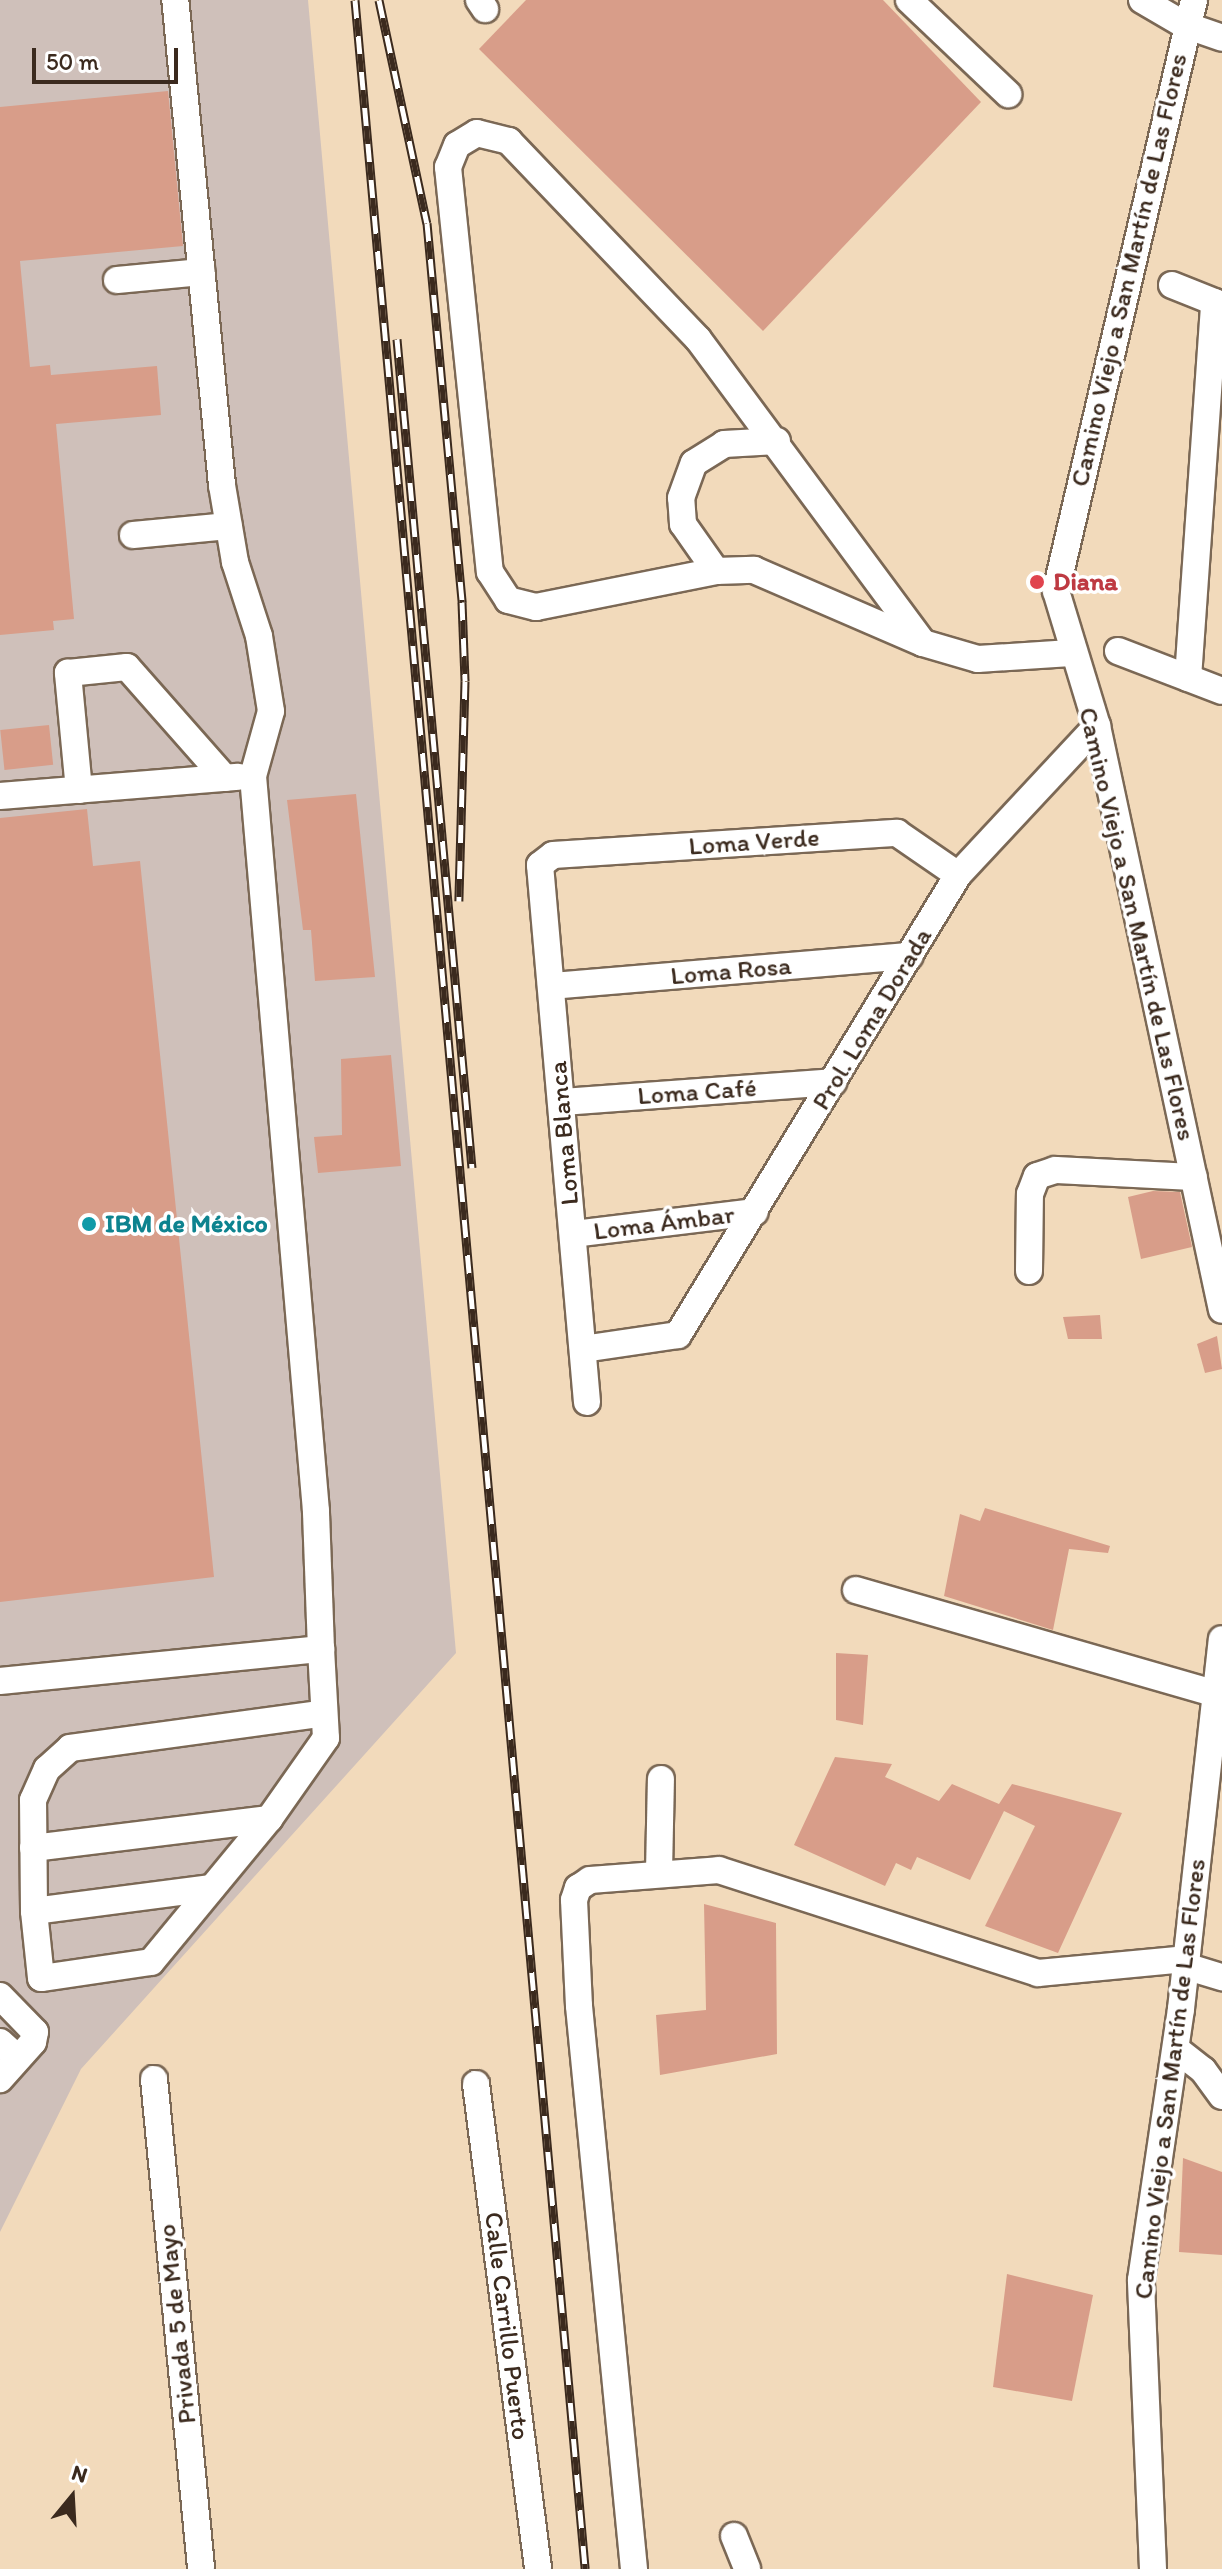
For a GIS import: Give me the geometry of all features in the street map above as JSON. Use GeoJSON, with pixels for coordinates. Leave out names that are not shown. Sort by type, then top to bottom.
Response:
{"type":"FeatureCollection","features":[{"type":"Feature","properties":{"kind":"street"},"geometry":{"type":"LineString","coordinates":[[175,0],[229,526],[259,636],[271,711],[253,776],[316,1511],[326,1738],[269,1819],[151,1962],[41,1978],[34,1911],[33,1800],[47,1769],[70,1748],[324,1713]]}},
{"type":"Feature","properties":{"kind":"street"},"geometry":{"type":"LineString","coordinates":[[909,0],[1008,94]]}},
{"type":"Feature","properties":{"kind":"street"},"geometry":{"type":"LineString","coordinates":[[1142,0],[1185,25],[1222,38]]}},
{"type":"Feature","properties":{"kind":"street","name":"Camino Viejo a San Martín de Las Flores"},"geometry":{"type":"LineString","coordinates":[[1194,0],[1185,25],[1056,591],[1071,653],[1097,726],[1222,1310]]}},
{"type":"Feature","properties":{"kind":"street"},"geometry":{"type":"LineString","coordinates":[[923,643],[777,441],[698,339],[509,141],[477,133],[457,145],[448,167],[490,572],[508,600],[536,607],[716,571],[754,570],[923,643],[978,659],[1071,653]]}},
{"type":"Feature","properties":{"kind":"street"},"geometry":{"type":"LineString","coordinates":[[117,280],[202,272]]}},
{"type":"Feature","properties":{"kind":"street"},"geometry":{"type":"LineString","coordinates":[[1172,285],[1218,303],[1188,678]]}},
{"type":"Feature","properties":{"kind":"street"},"geometry":{"type":"LineString","coordinates":[[716,571],[683,524],[681,498],[694,463],[724,444],[777,441]]}},
{"type":"Feature","properties":{"kind":"street"},"geometry":{"type":"LineString","coordinates":[[133,535],[229,526]]}},
{"type":"Feature","properties":{"kind":"street"},"geometry":{"type":"LineString","coordinates":[[1118,651],[1222,691]]}},
{"type":"Feature","properties":{"kind":"street"},"geometry":{"type":"LineString","coordinates":[[79,790],[68,673],[127,667],[225,778]]}},
{"type":"Feature","properties":{"kind":"street","name":"Prol. Loma Dorada"},"geometry":{"type":"LineString","coordinates":[[583,1349],[678,1335],[958,875],[1097,726]]}},
{"type":"Feature","properties":{"kind":"street"},"geometry":{"type":"LineString","coordinates":[[0,796],[253,776]]}},
{"type":"Feature","properties":{"kind":"street","name":"Loma Verde"},"geometry":{"type":"LineString","coordinates":[[540,865],[553,855],[897,833],[958,875]]}},
{"type":"Feature","properties":{"kind":"street","name":"Loma Blanca"},"geometry":{"type":"LineString","coordinates":[[540,865],[587,1402]]}},
{"type":"Feature","properties":{"kind":"street","name":"Loma Rosa"},"geometry":{"type":"LineString","coordinates":[[551,986],[910,956]]}},
{"type":"Feature","properties":{"kind":"street","name":"Loma Café"},"geometry":{"type":"LineString","coordinates":[[562,1102],[833,1082]]}},
{"type":"Feature","properties":{"kind":"street"},"geometry":{"type":"LineString","coordinates":[[1029,1271],[1030,1194],[1037,1176],[1055,1170],[1194,1177]]}},
{"type":"Feature","properties":{"kind":"street","name":"Loma Ámbar"},"geometry":{"type":"LineString","coordinates":[[573,1234],[755,1212]]}},
{"type":"Feature","properties":{"kind":"street"},"geometry":{"type":"LineString","coordinates":[[856,1590],[1216,1694]]}},
{"type":"Feature","properties":{"kind":"street","name":"Camino Viejo a San Martín de Las Flores"},"geometry":{"type":"LineString","coordinates":[[1153,2569],[1141,2280],[1176,2049],[1222,1639]]}},
{"type":"Feature","properties":{"kind":"street"},"geometry":{"type":"LineString","coordinates":[[0,1681],[321,1649]]}},
{"type":"Feature","properties":{"kind":"street"},"geometry":{"type":"LineString","coordinates":[[659,1872],[661,1779]]}},
{"type":"Feature","properties":{"kind":"street"},"geometry":{"type":"LineString","coordinates":[[33,1848],[269,1819]]}},
{"type":"Feature","properties":{"kind":"street"},"geometry":{"type":"LineString","coordinates":[[634,2569],[579,2006],[574,1900],[590,1880],[659,1872],[719,1870],[1038,1973],[1185,1962],[1222,1977]]}},
{"type":"Feature","properties":{"kind":"street"},"geometry":{"type":"LineString","coordinates":[[34,1911],[212,1888]]}},
{"type":"Feature","properties":{"kind":"street"},"geometry":{"type":"LineString","coordinates":[[0,1996],[35,2032],[9,2050],[0,2079]]}},
{"type":"Feature","properties":{"kind":"street"},"geometry":{"type":"LineString","coordinates":[[1176,2049],[1203,2070],[1222,2096]]}},
{"type":"Feature","properties":{"kind":"street","name":"Privada 5 de Mayo"},"geometry":{"type":"LineString","coordinates":[[154,2079],[201,2569]]}},
{"type":"Feature","properties":{"kind":"street","name":"Calle Carrillo Puerto"},"geometry":{"type":"LineString","coordinates":[[476,2084],[538,2569]]}},
{"type":"Feature","properties":{"kind":"street"},"geometry":{"type":"LineString","coordinates":[[734,2536],[747,2569]]}},
{"type":"Feature","properties":{"kind":"shaded area"},"geometry":{"type":"Polygon","coordinates":[[[0,0],[308,0],[456,1653],[81,2069],[0,2232],[0,0]]]}},
{"type":"Feature","properties":{"kind":"building"},"geometry":{"type":"Polygon","coordinates":[[[526,0],[883,0],[981,102],[763,331],[479,49],[526,0]]]}},
{"type":"Feature","properties":{"kind":"building"},"geometry":{"type":"Polygon","coordinates":[[[168,91],[183,246],[20,261],[30,367],[50,365],[51,375],[157,366],[161,415],[56,424],[74,619],[53,621],[54,630],[0,635],[0,107],[168,91]]]}},
{"type":"Feature","properties":{"kind":"building"},"geometry":{"type":"Polygon","coordinates":[[[49,725],[53,765],[4,770],[0,730],[49,725]]]}},
{"type":"Feature","properties":{"kind":"building"},"geometry":{"type":"Polygon","coordinates":[[[356,794],[375,977],[315,981],[311,930],[303,930],[287,800],[356,794]]]}},
{"type":"Feature","properties":{"kind":"building","name":"IBM de México"},"geometry":{"type":"Polygon","coordinates":[[[87,809],[93,866],[140,861],[214,1577],[0,1602],[0,818],[87,809]]]}},
{"type":"Feature","properties":{"kind":"building"},"geometry":{"type":"Polygon","coordinates":[[[391,1055],[401,1166],[318,1173],[314,1137],[342,1135],[341,1059],[391,1055]]]}},
{"type":"Feature","properties":{"kind":"building"},"geometry":{"type":"Polygon","coordinates":[[[1153,1191],[1180,1192],[1192,1247],[1141,1259],[1128,1197],[1153,1191]]]}},
{"type":"Feature","properties":{"kind":"building"},"geometry":{"type":"Polygon","coordinates":[[[1100,1315],[1102,1339],[1068,1339],[1063,1317],[1100,1315]]]}},
{"type":"Feature","properties":{"kind":"building"},"geometry":{"type":"Polygon","coordinates":[[[1217,1336],[1222,1369],[1205,1373],[1197,1344],[1217,1336]]]}},
{"type":"Feature","properties":{"kind":"building"},"geometry":{"type":"Polygon","coordinates":[[[985,1508],[1110,1546],[1108,1553],[1069,1549],[1053,1630],[944,1596],[960,1514],[980,1521],[985,1508]]]}},
{"type":"Feature","properties":{"kind":"building"},"geometry":{"type":"Polygon","coordinates":[[[836,1653],[868,1655],[863,1725],[836,1720],[836,1653]]]}},
{"type":"Feature","properties":{"kind":"building"},"geometry":{"type":"Polygon","coordinates":[[[835,1757],[892,1764],[885,1777],[939,1801],[952,1784],[999,1804],[1012,1784],[1122,1813],[1058,1953],[985,1926],[1035,1826],[1004,1811],[970,1880],[917,1857],[911,1870],[896,1863],[885,1886],[794,1845],[835,1757]]]}},
{"type":"Feature","properties":{"kind":"building"},"geometry":{"type":"Polygon","coordinates":[[[704,1904],[776,1923],[777,2054],[660,2075],[656,2015],[706,2010],[704,1904]]]}},
{"type":"Feature","properties":{"kind":"building"},"geometry":{"type":"Polygon","coordinates":[[[1183,2158],[1222,2172],[1222,2255],[1179,2252],[1183,2158]]]}},
{"type":"Feature","properties":{"kind":"building"},"geometry":{"type":"Polygon","coordinates":[[[1007,2274],[1093,2295],[1072,2401],[993,2387],[1007,2274]]]}},
{"type":"Feature","properties":{"kind":"railway"},"geometry":{"type":"LineString","coordinates":[[355,0],[585,2569]]}},
{"type":"Feature","properties":{"kind":"railway"},"geometry":{"type":"LineString","coordinates":[[379,0],[427,223],[462,602],[465,681],[459,901]]}},
{"type":"Feature","properties":{"kind":"railway"},"geometry":{"type":"LineString","coordinates":[[397,339],[472,1168]]}},
{"type":"Feature","properties":{"kind":"place","name":"Diana"},"geometry":{"type":"Point","coordinates":[1037,582]}},
{"type":"Feature","properties":{"kind":"place","name":"IBM de México"},"geometry":{"type":"Point","coordinates":[89,1224]}}]}
